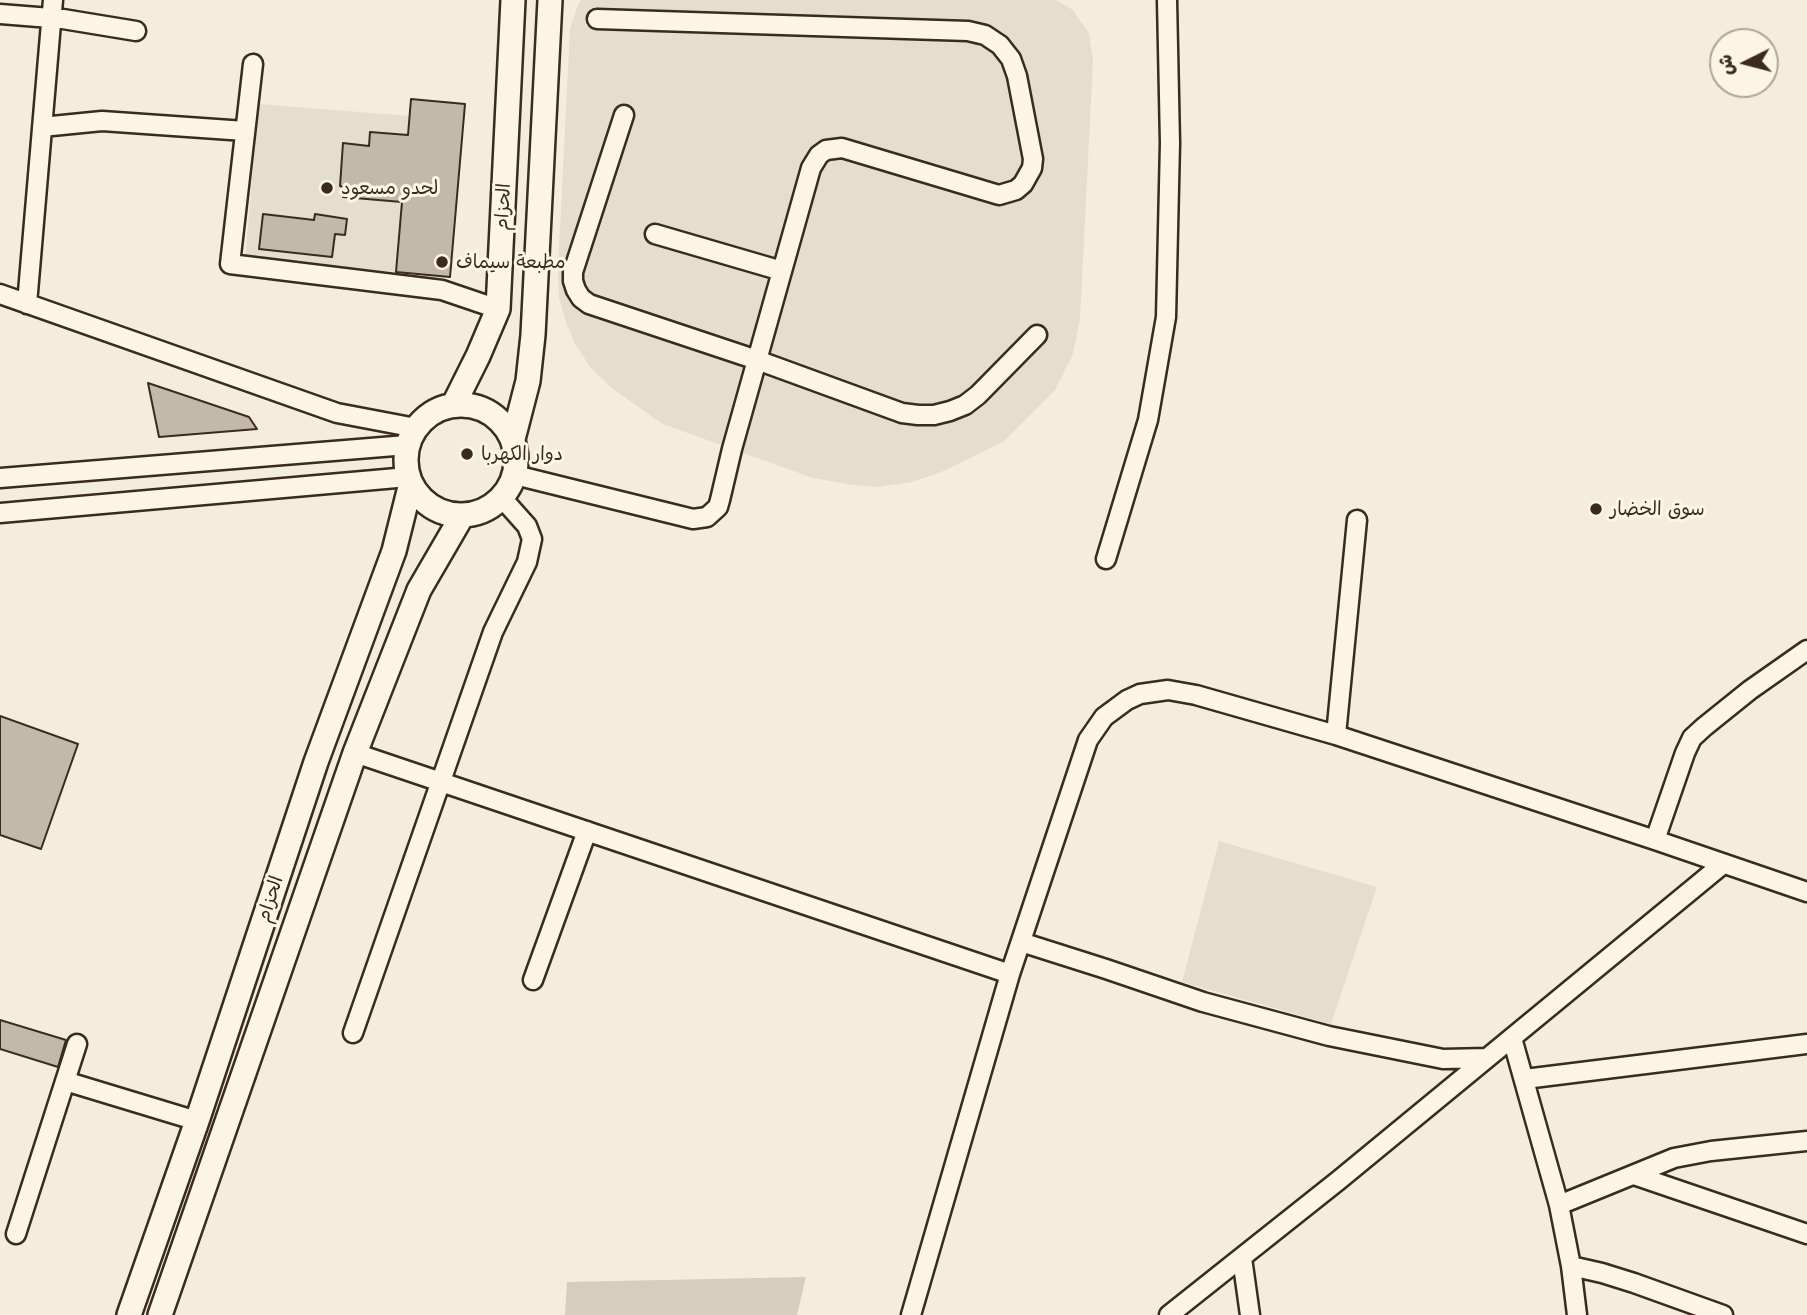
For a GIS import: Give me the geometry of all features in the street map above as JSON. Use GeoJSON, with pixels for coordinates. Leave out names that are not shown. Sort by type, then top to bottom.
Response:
{"type":"FeatureCollection","features":[{"type":"Feature","properties":{"kind":"main road","name":"الحزام"},"geometry":{"type":"LineString","coordinates":[[454,404],[498,309],[513,0]]}},
{"type":"Feature","properties":{"kind":"main road"},"geometry":{"type":"LineString","coordinates":[[513,439],[528,381],[533,335],[550,0]]}},
{"type":"Feature","properties":{"kind":"main road"},"geometry":{"type":"LineString","coordinates":[[454,404],[472,405],[490,412],[503,423],[513,439],[517,463],[510,487],[491,508],[477,514],[446,514],[432,507],[419,497],[410,480],[405,461],[411,437],[433,412],[454,404]]}},
{"type":"Feature","properties":{"kind":"main road","name":"الحزام"},"geometry":{"type":"LineString","coordinates":[[129,1315],[197,1121],[316,762],[394,551],[410,480]]}},
{"type":"Feature","properties":{"kind":"main road","name":"الحزام"},"geometry":{"type":"LineString","coordinates":[[160,1315],[352,763],[419,590],[462,516]]}},
{"type":"Feature","properties":{"kind":"main road"},"geometry":{"type":"LineString","coordinates":[[316,762],[352,763]]}},
{"type":"Feature","properties":{"kind":"street"},"geometry":{"type":"LineString","coordinates":[[1106,559],[1148,419],[1166,317],[1170,143],[1167,0]]}},
{"type":"Feature","properties":{"kind":"street"},"geometry":{"type":"LineString","coordinates":[[0,15],[52,9],[136,31]]}},
{"type":"Feature","properties":{"kind":"street"},"geometry":{"type":"LineString","coordinates":[[27,304],[52,9]]}},
{"type":"Feature","properties":{"kind":"street"},"geometry":{"type":"LineString","coordinates":[[515,475],[693,519],[707,517],[718,507],[814,161],[826,150],[850,150],[999,195],[1016,190],[1023,184],[1032,168],[1012,59],[1000,45],[985,35],[968,31],[597,19]]}},
{"type":"Feature","properties":{"kind":"street"},"geometry":{"type":"LineString","coordinates":[[253,64],[230,264],[442,290],[498,309]]}},
{"type":"Feature","properties":{"kind":"street"},"geometry":{"type":"LineString","coordinates":[[624,115],[573,272],[576,290],[589,304],[757,360],[902,413],[918,415],[934,415],[957,408],[978,395],[1037,335]]}},
{"type":"Feature","properties":{"kind":"street"},"geometry":{"type":"LineString","coordinates":[[42,127],[102,121],[245,131]]}},
{"type":"Feature","properties":{"kind":"street"},"geometry":{"type":"LineString","coordinates":[[655,234],[782,271]]}},
{"type":"Feature","properties":{"kind":"street"},"geometry":{"type":"LineString","coordinates":[[0,294],[411,437]]}},
{"type":"Feature","properties":{"kind":"street"},"geometry":{"type":"LineString","coordinates":[[0,478],[411,437]]}},
{"type":"Feature","properties":{"kind":"street"},"geometry":{"type":"LineString","coordinates":[[0,513],[410,480]]}},
{"type":"Feature","properties":{"kind":"street"},"geometry":{"type":"LineString","coordinates":[[353,1033],[493,632],[531,550],[532,539],[527,526],[502,498]]}},
{"type":"Feature","properties":{"kind":"street"},"geometry":{"type":"LineString","coordinates":[[1336,735],[1357,520]]}},
{"type":"Feature","properties":{"kind":"street"},"geometry":{"type":"LineString","coordinates":[[1656,840],[1692,738],[1750,690],[1807,650]]}},
{"type":"Feature","properties":{"kind":"street"},"geometry":{"type":"LineString","coordinates":[[911,1315],[1010,974],[1088,740],[1104,717],[1127,700],[1147,693],[1182,691],[1336,735],[1807,892]]}},
{"type":"Feature","properties":{"kind":"street"},"geometry":{"type":"LineString","coordinates":[[352,763],[440,782],[1010,974]]}},
{"type":"Feature","properties":{"kind":"street"},"geometry":{"type":"LineString","coordinates":[[533,980],[587,831]]}},
{"type":"Feature","properties":{"kind":"street"},"geometry":{"type":"LineString","coordinates":[[1169,1315],[1723,864]]}},
{"type":"Feature","properties":{"kind":"street"},"geometry":{"type":"LineString","coordinates":[[1021,943],[1203,1002],[1329,1036],[1443,1059],[1487,1058]]}},
{"type":"Feature","properties":{"kind":"street"},"geometry":{"type":"LineString","coordinates":[[1512,1038],[1559,1205],[1577,1315]]}},
{"type":"Feature","properties":{"kind":"street"},"geometry":{"type":"LineString","coordinates":[[16,1234],[77,1044]]}},
{"type":"Feature","properties":{"kind":"street"},"geometry":{"type":"LineString","coordinates":[[1525,1079],[1807,1044]]}},
{"type":"Feature","properties":{"kind":"street"},"geometry":{"type":"LineString","coordinates":[[65,1081],[197,1121]]}},
{"type":"Feature","properties":{"kind":"street"},"geometry":{"type":"LineString","coordinates":[[1559,1205],[1675,1158],[1807,1141]]}},
{"type":"Feature","properties":{"kind":"street"},"geometry":{"type":"LineString","coordinates":[[1634,1175],[1807,1234]]}},
{"type":"Feature","properties":{"kind":"street"},"geometry":{"type":"LineString","coordinates":[[1242,1258],[1250,1315]]}},
{"type":"Feature","properties":{"kind":"street"},"geometry":{"type":"LineString","coordinates":[[1571,1266],[1633,1283],[1723,1315]]}},
{"type":"Feature","properties":{"kind":"shaded area"},"geometry":{"type":"Polygon","coordinates":[[[581,0],[1056,0],[1073,10],[1089,33],[1093,61],[1080,319],[1073,354],[1055,390],[1003,442],[939,473],[912,482],[878,487],[813,478],[663,424],[614,390],[591,368],[575,344],[559,298],[558,269],[570,28],[581,0]]]}},
{"type":"Feature","properties":{"kind":"shaded area","name":"لحدو مسعود"},"geometry":{"type":"Polygon","coordinates":[[[259,104],[410,116],[396,272],[245,260],[259,104]]]}},
{"type":"Feature","properties":{"kind":"shaded area"},"geometry":{"type":"Polygon","coordinates":[[[1219,841],[1377,887],[1331,1024],[1182,982],[1219,841]]]}},
{"type":"Feature","properties":{"kind":"shaded area"},"geometry":{"type":"Polygon","coordinates":[[[806,1277],[797,1315],[565,1315],[567,1282],[806,1277]]]}},
{"type":"Feature","properties":{"kind":"building"},"geometry":{"type":"Polygon","coordinates":[[[411,99],[465,104],[450,277],[396,272],[402,202],[343,197],[344,187],[340,186],[343,143],[369,146],[370,132],[408,135],[411,99]]]}},
{"type":"Feature","properties":{"kind":"building"},"geometry":{"type":"Polygon","coordinates":[[[263,214],[314,220],[315,214],[347,219],[345,235],[335,234],[332,257],[259,249],[263,214]]]}},
{"type":"Feature","properties":{"kind":"building"},"geometry":{"type":"Polygon","coordinates":[[[148,383],[249,417],[257,429],[159,437],[148,383]]]}},
{"type":"Feature","properties":{"kind":"building"},"geometry":{"type":"Polygon","coordinates":[[[0,716],[78,744],[41,849],[0,835],[0,716]]]}},
{"type":"Feature","properties":{"kind":"building"},"geometry":{"type":"Polygon","coordinates":[[[0,1020],[66,1040],[58,1067],[0,1049],[0,1020]]]}},
{"type":"Feature","properties":{"kind":"place","name":"لحدو مسعود"},"geometry":{"type":"Point","coordinates":[327,188]}},
{"type":"Feature","properties":{"kind":"place","name":"مطبعة سيماف"},"geometry":{"type":"Point","coordinates":[442,262]}},
{"type":"Feature","properties":{"kind":"place","name":"دوار الكهربا"},"geometry":{"type":"Point","coordinates":[467,454]}},
{"type":"Feature","properties":{"kind":"place","name":"سوق الخضار"},"geometry":{"type":"Point","coordinates":[1596,509]}}]}
